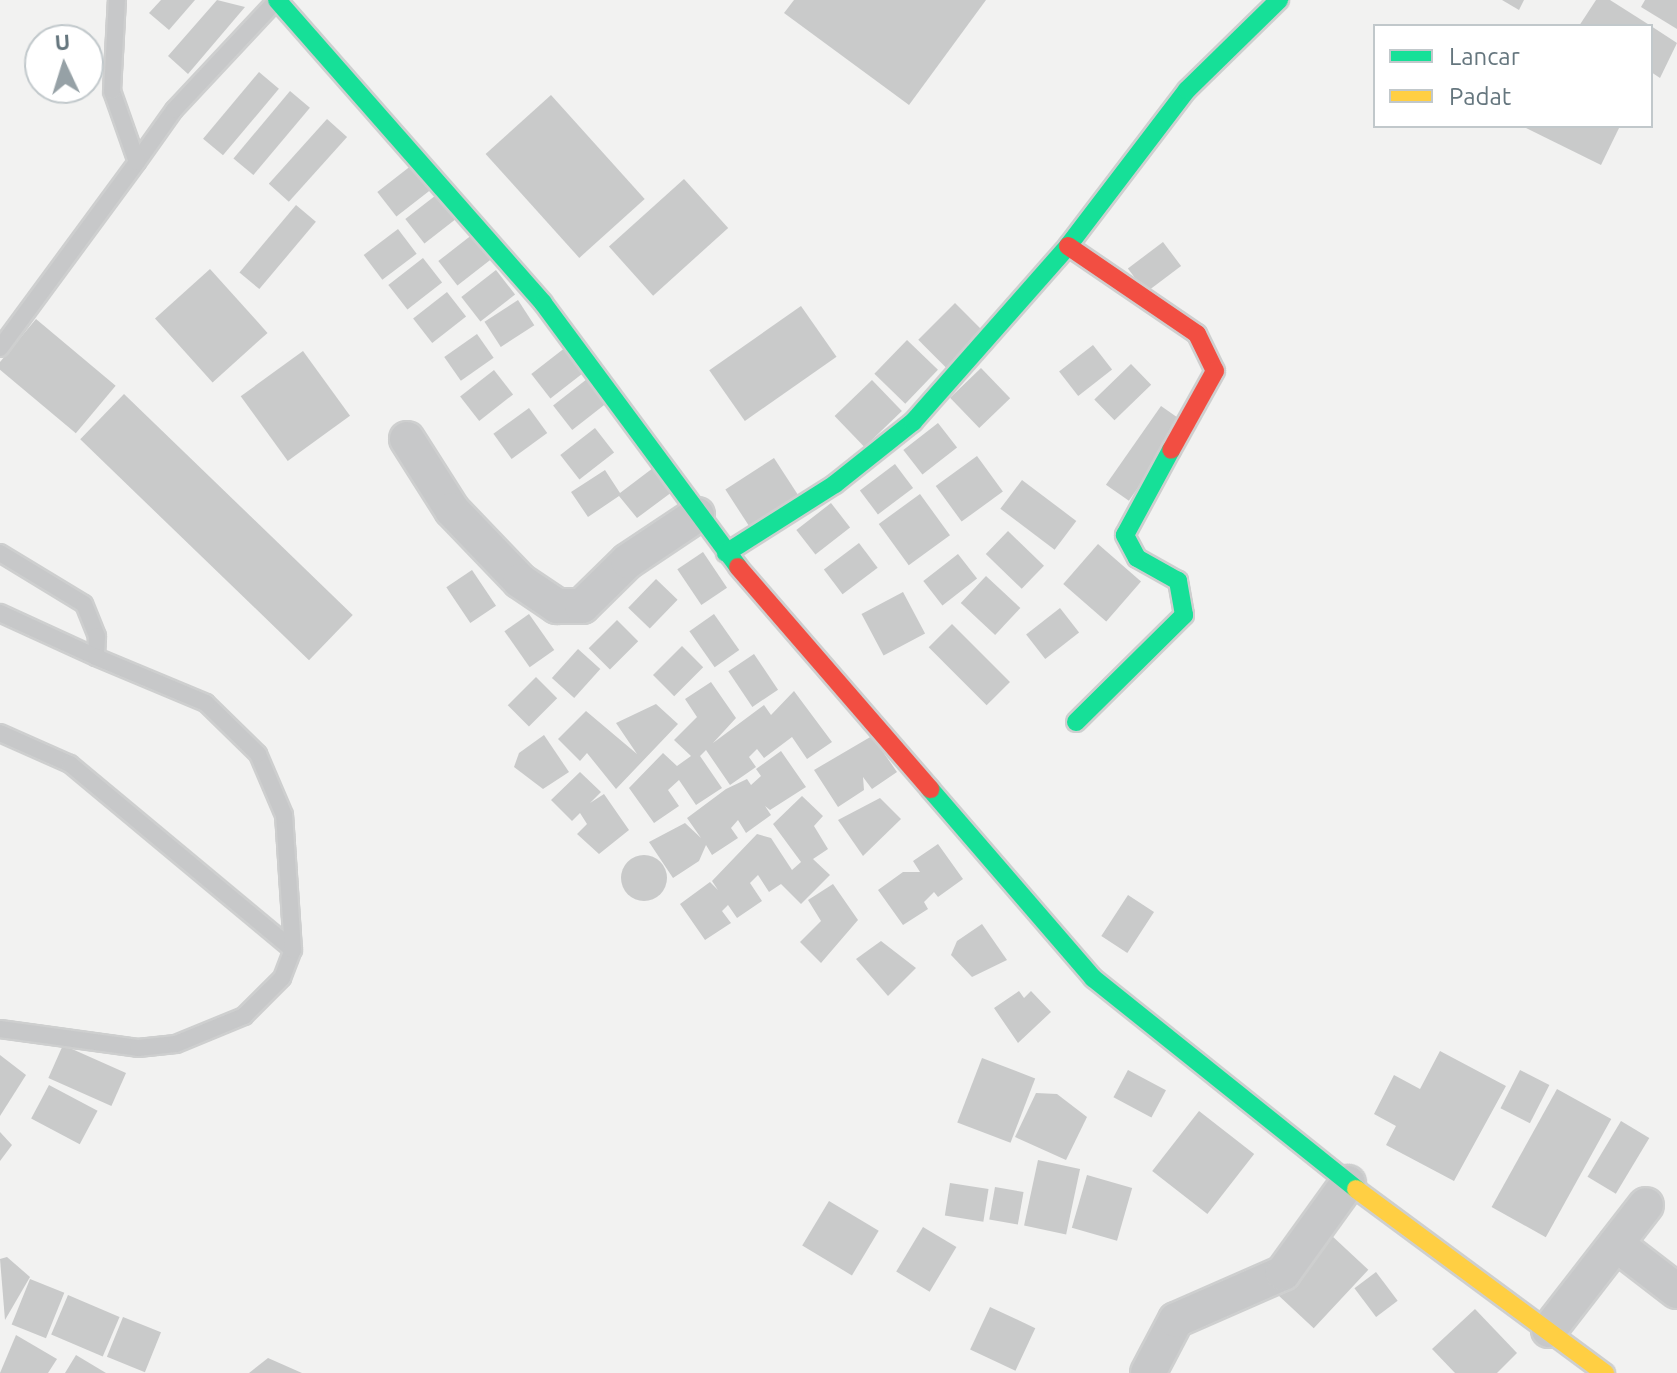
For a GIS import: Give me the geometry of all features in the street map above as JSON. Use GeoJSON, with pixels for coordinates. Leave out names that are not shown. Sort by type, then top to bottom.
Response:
{"type":"FeatureCollection","features":[{"type":"Feature","properties":{"kind":"street"},"geometry":{"type":"LineString","coordinates":[[277,0],[543,303],[726,553],[1093,978],[1348,1183],[1605,1373]]}},
{"type":"Feature","properties":{"kind":"street"},"geometry":{"type":"LineString","coordinates":[[726,553],[835,484],[913,422],[1068,246],[1187,90],[1279,0]]}},
{"type":"Feature","properties":{"kind":"street"},"geometry":{"type":"LineString","coordinates":[[1068,246],[1197,334],[1215,371],[1125,535],[1137,558],[1178,581],[1184,615],[1076,722]]}},
{"type":"Feature","properties":{"kind":"street"},"geometry":{"type":"LineString","coordinates":[[407,439],[452,510],[520,581],[557,606],[582,606],[628,561],[697,515]]}},
{"type":"Feature","properties":{"kind":"street"},"geometry":{"type":"LineString","coordinates":[[1148,1373],[1176,1320],[1283,1273],[1348,1183]]}},
{"type":"Feature","properties":{"kind":"street"},"geometry":{"type":"LineString","coordinates":[[1549,1330],[1646,1205]]}},
{"type":"Feature","properties":{"kind":"street"},"geometry":{"type":"LineString","coordinates":[[1616,1244],[1677,1291]]}},
{"type":"Feature","properties":{"kind":"lane"},"geometry":{"type":"LineString","coordinates":[[117,0],[112,91],[137,162]]}},
{"type":"Feature","properties":{"kind":"lane"},"geometry":{"type":"LineString","coordinates":[[0,348],[174,110],[277,0]]}},
{"type":"Feature","properties":{"kind":"lane"},"geometry":{"type":"LineString","coordinates":[[0,553],[84,604],[97,636],[96,657]]}},
{"type":"Feature","properties":{"kind":"lane"},"geometry":{"type":"LineString","coordinates":[[0,613],[206,703],[258,754],[284,815],[293,950],[282,978],[244,1016],[176,1044],[138,1048],[0,1029]]}},
{"type":"Feature","properties":{"kind":"lane"},"geometry":{"type":"LineString","coordinates":[[0,733],[70,764],[293,950]]}},
{"type":"Feature","properties":{"kind":"building"},"geometry":{"type":"Polygon","coordinates":[[[161,0],[195,0],[169,30],[149,13],[161,0]]]}},
{"type":"Feature","properties":{"kind":"building"},"geometry":{"type":"Polygon","coordinates":[[[217,0],[245,7],[188,74],[168,56],[217,0]]]}},
{"type":"Feature","properties":{"kind":"building"},"geometry":{"type":"Polygon","coordinates":[[[794,0],[986,0],[909,105],[784,13],[794,0]]]}},
{"type":"Feature","properties":{"kind":"building"},"geometry":{"type":"Polygon","coordinates":[[[1502,0],[1524,0],[1519,10],[1502,0]]]}},
{"type":"Feature","properties":{"kind":"building"},"geometry":{"type":"Polygon","coordinates":[[[1596,0],[1610,0],[1648,24],[1580,24],[1596,0]]]}},
{"type":"Feature","properties":{"kind":"building"},"geometry":{"type":"Polygon","coordinates":[[[1645,0],[1677,0],[1677,29],[1641,7],[1645,0]]]}},
{"type":"Feature","properties":{"kind":"building"},"geometry":{"type":"Polygon","coordinates":[[[1653,27],[1677,43],[1660,78],[1653,73],[1653,27]]]}},
{"type":"Feature","properties":{"kind":"building"},"geometry":{"type":"Polygon","coordinates":[[[259,72],[279,89],[223,155],[203,139],[259,72]]]}},
{"type":"Feature","properties":{"kind":"building"},"geometry":{"type":"Polygon","coordinates":[[[290,91],[310,108],[253,175],[233,158],[290,91]]]}},
{"type":"Feature","properties":{"kind":"building"},"geometry":{"type":"Polygon","coordinates":[[[551,95],[645,199],[579,258],[486,154],[551,95]]]}},
{"type":"Feature","properties":{"kind":"building"},"geometry":{"type":"Polygon","coordinates":[[[327,119],[347,137],[289,202],[269,184],[327,119]]]}},
{"type":"Feature","properties":{"kind":"building"},"geometry":{"type":"Polygon","coordinates":[[[1526,128],[1619,128],[1601,165],[1526,128]]]}},
{"type":"Feature","properties":{"kind":"building"},"geometry":{"type":"Polygon","coordinates":[[[412,165],[431,189],[396,217],[377,192],[412,165]]]}},
{"type":"Feature","properties":{"kind":"building"},"geometry":{"type":"Polygon","coordinates":[[[684,179],[728,228],[653,296],[609,247],[684,179]]]}},
{"type":"Feature","properties":{"kind":"building"},"geometry":{"type":"Polygon","coordinates":[[[440,192],[459,216],[424,244],[405,219],[440,192]]]}},
{"type":"Feature","properties":{"kind":"building"},"geometry":{"type":"Polygon","coordinates":[[[296,205],[316,222],[259,289],[239,272],[296,205]]]}},
{"type":"Feature","properties":{"kind":"building"},"geometry":{"type":"Polygon","coordinates":[[[398,229],[417,254],[382,280],[364,255],[398,229]]]}},
{"type":"Feature","properties":{"kind":"building"},"geometry":{"type":"Polygon","coordinates":[[[473,234],[492,258],[457,286],[438,261],[473,234]]]}},
{"type":"Feature","properties":{"kind":"building"},"geometry":{"type":"Polygon","coordinates":[[[1163,242],[1181,266],[1146,292],[1128,268],[1163,242]]]}},
{"type":"Feature","properties":{"kind":"building"},"geometry":{"type":"Polygon","coordinates":[[[423,258],[442,282],[407,310],[388,285],[423,258]]]}},
{"type":"Feature","properties":{"kind":"building"},"geometry":{"type":"Polygon","coordinates":[[[210,269],[268,333],[213,382],[155,319],[210,269]]]}},
{"type":"Feature","properties":{"kind":"building"},"geometry":{"type":"Polygon","coordinates":[[[496,270],[515,294],[480,322],[461,297],[496,270]]]}},
{"type":"Feature","properties":{"kind":"building"},"geometry":{"type":"Polygon","coordinates":[[[447,292],[466,316],[432,343],[413,318],[447,292]]]}},
{"type":"Feature","properties":{"kind":"building"},"geometry":{"type":"Polygon","coordinates":[[[518,300],[534,325],[501,347],[484,322],[518,300]]]}},
{"type":"Feature","properties":{"kind":"building"},"geometry":{"type":"Polygon","coordinates":[[[955,303],[985,333],[948,369],[918,340],[955,303]]]}},
{"type":"Feature","properties":{"kind":"building"},"geometry":{"type":"Polygon","coordinates":[[[801,306],[837,357],[745,421],[709,370],[801,306]]]}},
{"type":"Feature","properties":{"kind":"building"},"geometry":{"type":"Polygon","coordinates":[[[36,319],[116,386],[76,433],[0,370],[0,362],[36,319]]]}},
{"type":"Feature","properties":{"kind":"building"},"geometry":{"type":"Polygon","coordinates":[[[477,334],[494,358],[461,381],[444,357],[477,334]]]}},
{"type":"Feature","properties":{"kind":"building"},"geometry":{"type":"Polygon","coordinates":[[[907,340],[938,370],[905,404],[874,374],[907,340]]]}},
{"type":"Feature","properties":{"kind":"building"},"geometry":{"type":"Polygon","coordinates":[[[1093,345],[1112,369],[1078,396],[1059,371],[1093,345]]]}},
{"type":"Feature","properties":{"kind":"building"},"geometry":{"type":"Polygon","coordinates":[[[566,347],[585,371],[550,399],[531,374],[566,347]]]}},
{"type":"Feature","properties":{"kind":"building"},"geometry":{"type":"Polygon","coordinates":[[[303,351],[350,416],[288,461],[241,396],[303,351]]]}},
{"type":"Feature","properties":{"kind":"building"},"geometry":{"type":"Polygon","coordinates":[[[1131,364],[1151,385],[1114,420],[1094,399],[1131,364]]]}},
{"type":"Feature","properties":{"kind":"building"},"geometry":{"type":"Polygon","coordinates":[[[981,368],[1010,398],[979,428],[950,398],[981,368]]]}},
{"type":"Feature","properties":{"kind":"building"},"geometry":{"type":"Polygon","coordinates":[[[494,370],[513,394],[479,421],[460,396],[494,370]]]}},
{"type":"Feature","properties":{"kind":"building"},"geometry":{"type":"Polygon","coordinates":[[[587,379],[606,403],[572,430],[553,405],[587,379]]]}},
{"type":"Feature","properties":{"kind":"building"},"geometry":{"type":"Polygon","coordinates":[[[872,380],[902,411],[864,447],[835,416],[872,380]]]}},
{"type":"Feature","properties":{"kind":"building"},"geometry":{"type":"Polygon","coordinates":[[[124,394],[353,615],[309,660],[80,439],[124,394]]]}},
{"type":"Feature","properties":{"kind":"building"},"geometry":{"type":"Polygon","coordinates":[[[1161,406],[1184,422],[1129,501],[1106,485],[1161,406]]]}},
{"type":"Feature","properties":{"kind":"building"},"geometry":{"type":"Polygon","coordinates":[[[529,408],[547,433],[512,459],[493,434],[529,408]]]}},
{"type":"Feature","properties":{"kind":"building"},"geometry":{"type":"Polygon","coordinates":[[[938,423],[957,447],[922,475],[903,450],[938,423]]]}},
{"type":"Feature","properties":{"kind":"building"},"geometry":{"type":"Polygon","coordinates":[[[595,428],[614,452],[579,480],[560,455],[595,428]]]}},
{"type":"Feature","properties":{"kind":"building"},"geometry":{"type":"Polygon","coordinates":[[[977,456],[1003,492],[962,522],[936,486],[977,456]]]}},
{"type":"Feature","properties":{"kind":"building"},"geometry":{"type":"Polygon","coordinates":[[[774,458],[800,498],[751,530],[725,490],[774,458]]]}},
{"type":"Feature","properties":{"kind":"building"},"geometry":{"type":"Polygon","coordinates":[[[895,464],[913,488],[878,514],[860,490],[895,464]]]}},
{"type":"Feature","properties":{"kind":"building"},"geometry":{"type":"Polygon","coordinates":[[[653,468],[672,492],[637,518],[619,496],[588,517],[571,492],[605,470],[620,493],[653,468]]]}},
{"type":"Feature","properties":{"kind":"building"},"geometry":{"type":"Polygon","coordinates":[[[1022,480],[1076,521],[1055,550],[1000,509],[1022,480]]]}},
{"type":"Feature","properties":{"kind":"building"},"geometry":{"type":"Polygon","coordinates":[[[920,494],[950,535],[909,565],[879,524],[920,494]]]}},
{"type":"Feature","properties":{"kind":"building"},"geometry":{"type":"Polygon","coordinates":[[[831,503],[850,527],[815,555],[796,530],[831,503]]]}},
{"type":"Feature","properties":{"kind":"building"},"geometry":{"type":"Polygon","coordinates":[[[1008,531],[1044,566],[1022,589],[986,554],[1008,531]]]}},
{"type":"Feature","properties":{"kind":"building"},"geometry":{"type":"Polygon","coordinates":[[[859,543],[878,568],[843,594],[824,569],[859,543]]]}},
{"type":"Feature","properties":{"kind":"building"},"geometry":{"type":"Polygon","coordinates":[[[1098,544],[1141,581],[1106,621],[1063,584],[1098,544]]]}},
{"type":"Feature","properties":{"kind":"building"},"geometry":{"type":"Polygon","coordinates":[[[703,552],[727,588],[701,605],[677,569],[703,552]]]}},
{"type":"Feature","properties":{"kind":"building"},"geometry":{"type":"Polygon","coordinates":[[[958,554],[977,578],[942,606],[923,581],[958,554]]]}},
{"type":"Feature","properties":{"kind":"building"},"geometry":{"type":"Polygon","coordinates":[[[472,570],[496,606],[470,623],[446,587],[472,570]]]}},
{"type":"Feature","properties":{"kind":"building"},"geometry":{"type":"Polygon","coordinates":[[[986,576],[1020,608],[995,635],[961,603],[986,576]]]}},
{"type":"Feature","properties":{"kind":"building"},"geometry":{"type":"Polygon","coordinates":[[[656,579],[678,600],[650,629],[628,608],[656,579]]]}},
{"type":"Feature","properties":{"kind":"building"},"geometry":{"type":"Polygon","coordinates":[[[903,592],[925,633],[884,656],[862,614],[903,592]]]}},
{"type":"Feature","properties":{"kind":"building"},"geometry":{"type":"Polygon","coordinates":[[[1060,608],[1079,632],[1045,659],[1026,634],[1060,608]]]}},
{"type":"Feature","properties":{"kind":"building"},"geometry":{"type":"Polygon","coordinates":[[[529,614],[554,650],[530,667],[504,631],[529,614]]]}},
{"type":"Feature","properties":{"kind":"building"},"geometry":{"type":"Polygon","coordinates":[[[714,614],[739,650],[715,667],[689,631],[714,614]]]}},
{"type":"Feature","properties":{"kind":"building"},"geometry":{"type":"Polygon","coordinates":[[[617,620],[638,641],[610,669],[589,648],[617,620]]]}},
{"type":"Feature","properties":{"kind":"building"},"geometry":{"type":"Polygon","coordinates":[[[952,624],[1010,682],[987,705],[929,647],[952,624]]]}},
{"type":"Feature","properties":{"kind":"building"},"geometry":{"type":"Polygon","coordinates":[[[682,646],[703,667],[674,696],[653,675],[682,646]]]}},
{"type":"Feature","properties":{"kind":"building"},"geometry":{"type":"Polygon","coordinates":[[[578,649],[600,669],[574,698],[552,678],[578,649]]]}},
{"type":"Feature","properties":{"kind":"building"},"geometry":{"type":"Polygon","coordinates":[[[754,654],[778,690],[752,707],[728,671],[754,654]]]}},
{"type":"Feature","properties":{"kind":"building"},"geometry":{"type":"Polygon","coordinates":[[[536,677],[557,698],[529,726],[508,705],[536,677]]]}},
{"type":"Feature","properties":{"kind":"building"},"geometry":{"type":"Polygon","coordinates":[[[711,682],[736,718],[713,743],[764,705],[771,715],[794,691],[832,742],[807,759],[792,737],[764,758],[757,749],[749,757],[756,767],[730,785],[706,750],[700,756],[722,788],[696,805],[679,780],[668,790],[679,806],[654,823],[629,788],[663,753],[677,766],[691,756],[674,740],[697,717],[685,699],[711,682]]]}},
{"type":"Feature","properties":{"kind":"building"},"geometry":{"type":"Polygon","coordinates":[[[656,704],[678,724],[616,789],[587,753],[580,761],[558,739],[586,711],[637,754],[616,723],[656,704]]]}},
{"type":"Feature","properties":{"kind":"building"},"geometry":{"type":"Polygon","coordinates":[[[544,735],[569,772],[543,789],[514,767],[519,753],[544,735]]]}},
{"type":"Feature","properties":{"kind":"building"},"geometry":{"type":"Polygon","coordinates":[[[872,736],[897,772],[872,789],[863,777],[864,790],[838,807],[814,770],[872,736]]]}},
{"type":"Feature","properties":{"kind":"building"},"geometry":{"type":"Polygon","coordinates":[[[781,751],[806,787],[770,810],[765,806],[771,815],[746,833],[738,820],[731,828],[738,838],[712,855],[706,845],[699,861],[673,878],[649,842],[685,823],[701,838],[687,818],[726,789],[747,779],[751,785],[761,776],[756,769],[781,751]]]}},
{"type":"Feature","properties":{"kind":"building"},"geometry":{"type":"Polygon","coordinates":[[[580,772],[601,792],[590,803],[604,794],[629,830],[599,854],[577,834],[587,824],[580,813],[572,821],[551,800],[580,772]]]}},
{"type":"Feature","properties":{"kind":"building"},"geometry":{"type":"Polygon","coordinates":[[[802,796],[823,816],[814,826],[828,849],[813,859],[830,875],[801,904],[781,884],[769,892],[758,875],[750,883],[762,901],[737,918],[728,905],[722,911],[731,923],[705,940],[680,904],[710,882],[718,890],[712,881],[757,834],[771,838],[792,870],[801,862],[773,824],[802,796]]]}},
{"type":"Feature","properties":{"kind":"building"},"geometry":{"type":"Polygon","coordinates":[[[880,798],[901,819],[863,856],[838,820],[880,798]]]}},
{"type":"Feature","properties":{"kind":"building"},"geometry":{"type":"Polygon","coordinates":[[[938,844],[963,879],[938,897],[934,892],[924,902],[928,909],[903,925],[878,890],[903,872],[920,872],[913,861],[938,844]]]}},
{"type":"Feature","properties":{"kind":"building"},"geometry":{"type":"Polygon","coordinates":[[[644,855],[660,862],[667,878],[660,894],[644,901],[628,894],[621,878],[628,862],[644,855]]]}},
{"type":"Feature","properties":{"kind":"building"},"geometry":{"type":"Polygon","coordinates":[[[833,884],[858,920],[821,963],[800,942],[821,921],[808,900],[833,884]]]}},
{"type":"Feature","properties":{"kind":"building"},"geometry":{"type":"Polygon","coordinates":[[[1128,895],[1154,912],[1127,953],[1101,936],[1128,895]]]}},
{"type":"Feature","properties":{"kind":"building"},"geometry":{"type":"Polygon","coordinates":[[[982,924],[1007,960],[972,977],[951,955],[957,941],[982,924]]]}},
{"type":"Feature","properties":{"kind":"building"},"geometry":{"type":"Polygon","coordinates":[[[881,941],[916,968],[888,996],[856,959],[881,941]]]}},
{"type":"Feature","properties":{"kind":"building"},"geometry":{"type":"Polygon","coordinates":[[[1019,991],[1024,998],[1031,991],[1051,1012],[1018,1043],[994,1008],[1019,991]]]}},
{"type":"Feature","properties":{"kind":"building"},"geometry":{"type":"Polygon","coordinates":[[[63,1045],[126,1073],[111,1106],[48,1078],[63,1045]]]}},
{"type":"Feature","properties":{"kind":"building"},"geometry":{"type":"Polygon","coordinates":[[[1440,1051],[1506,1086],[1454,1181],[1386,1145],[1396,1126],[1374,1114],[1394,1075],[1420,1089],[1440,1051]]]}},
{"type":"Feature","properties":{"kind":"building"},"geometry":{"type":"Polygon","coordinates":[[[0,1055],[26,1075],[0,1116],[0,1055]]]}},
{"type":"Feature","properties":{"kind":"building"},"geometry":{"type":"Polygon","coordinates":[[[982,1058],[1035,1078],[1010,1143],[957,1122],[982,1058]]]}},
{"type":"Feature","properties":{"kind":"building"},"geometry":{"type":"Polygon","coordinates":[[[1128,1070],[1166,1090],[1151,1118],[1113,1097],[1128,1070]]]}},
{"type":"Feature","properties":{"kind":"building"},"geometry":{"type":"Polygon","coordinates":[[[1520,1070],[1549,1085],[1530,1123],[1500,1108],[1520,1070]]]}},
{"type":"Feature","properties":{"kind":"building"},"geometry":{"type":"Polygon","coordinates":[[[49,1085],[98,1111],[80,1144],[31,1119],[49,1085]]]}},
{"type":"Feature","properties":{"kind":"building"},"geometry":{"type":"Polygon","coordinates":[[[1557,1089],[1611,1119],[1546,1237],[1492,1207],[1557,1089]]]}},
{"type":"Feature","properties":{"kind":"building"},"geometry":{"type":"Polygon","coordinates":[[[1036,1093],[1057,1094],[1087,1117],[1066,1160],[1015,1137],[1036,1093]]]}},
{"type":"Feature","properties":{"kind":"building"},"geometry":{"type":"Polygon","coordinates":[[[1199,1111],[1254,1154],[1207,1214],[1152,1171],[1199,1111]]]}},
{"type":"Feature","properties":{"kind":"building"},"geometry":{"type":"Polygon","coordinates":[[[1621,1121],[1649,1138],[1616,1194],[1588,1177],[1621,1121]]]}},
{"type":"Feature","properties":{"kind":"building"},"geometry":{"type":"Polygon","coordinates":[[[0,1132],[12,1145],[0,1161],[0,1132]]]}},
{"type":"Feature","properties":{"kind":"building"},"geometry":{"type":"Polygon","coordinates":[[[1038,1160],[1080,1169],[1066,1234],[1024,1226],[1038,1160]]]}},
{"type":"Feature","properties":{"kind":"building"},"geometry":{"type":"Polygon","coordinates":[[[1087,1175],[1132,1188],[1117,1241],[1072,1228],[1087,1175]]]}},
{"type":"Feature","properties":{"kind":"building"},"geometry":{"type":"Polygon","coordinates":[[[950,1183],[989,1189],[983,1222],[945,1216],[950,1183]]]}},
{"type":"Feature","properties":{"kind":"building"},"geometry":{"type":"Polygon","coordinates":[[[995,1187],[1024,1192],[1018,1225],[989,1219],[995,1187]]]}},
{"type":"Feature","properties":{"kind":"building"},"geometry":{"type":"Polygon","coordinates":[[[829,1201],[879,1231],[852,1275],[802,1246],[829,1201]]]}},
{"type":"Feature","properties":{"kind":"building"},"geometry":{"type":"Polygon","coordinates":[[[923,1227],[956,1247],[930,1292],[896,1272],[923,1227]]]}},
{"type":"Feature","properties":{"kind":"building"},"geometry":{"type":"Polygon","coordinates":[[[1331,1235],[1368,1270],[1314,1328],[1276,1294],[1331,1235]]]}},
{"type":"Feature","properties":{"kind":"building"},"geometry":{"type":"Polygon","coordinates":[[[7,1257],[30,1277],[5,1320],[0,1259],[7,1257]]]}},
{"type":"Feature","properties":{"kind":"building"},"geometry":{"type":"Polygon","coordinates":[[[1376,1272],[1398,1301],[1376,1317],[1354,1288],[1376,1272]]]}},
{"type":"Feature","properties":{"kind":"building"},"geometry":{"type":"Polygon","coordinates":[[[30,1279],[64,1293],[46,1338],[12,1324],[30,1279]]]}},
{"type":"Feature","properties":{"kind":"building"},"geometry":{"type":"Polygon","coordinates":[[[68,1295],[120,1317],[103,1356],[51,1335],[68,1295]]]}},
{"type":"Feature","properties":{"kind":"building"},"geometry":{"type":"Polygon","coordinates":[[[990,1307],[1035,1328],[1015,1371],[970,1350],[990,1307]]]}},
{"type":"Feature","properties":{"kind":"building"},"geometry":{"type":"Polygon","coordinates":[[[1475,1309],[1517,1353],[1497,1373],[1455,1373],[1432,1349],[1475,1309]]]}},
{"type":"Feature","properties":{"kind":"building"},"geometry":{"type":"Polygon","coordinates":[[[123,1317],[161,1332],[145,1372],[107,1357],[123,1317]]]}},
{"type":"Feature","properties":{"kind":"building"},"geometry":{"type":"Polygon","coordinates":[[[16,1335],[57,1359],[48,1373],[0,1373],[16,1335]]]}},
{"type":"Feature","properties":{"kind":"building"},"geometry":{"type":"Polygon","coordinates":[[[76,1355],[106,1373],[65,1373],[76,1355]]]}},
{"type":"Feature","properties":{"kind":"building"},"geometry":{"type":"Polygon","coordinates":[[[268,1358],[302,1373],[249,1373],[268,1358]]]}},
{"type":"Feature","properties":{"kind":"traffic: fast"},"geometry":{"type":"LineString","coordinates":[[277,0],[543,303],[738,567]]}},
{"type":"Feature","properties":{"kind":"traffic: fast"},"geometry":{"type":"LineString","coordinates":[[726,553],[835,484],[913,422],[1068,246],[1187,90],[1279,0]]}},
{"type":"Feature","properties":{"kind":"traffic: fast"},"geometry":{"type":"LineString","coordinates":[[1076,722],[1184,615],[1178,581],[1137,558],[1125,535],[1171,450]]}},
{"type":"Feature","properties":{"kind":"traffic: fast"},"geometry":{"type":"LineString","coordinates":[[930,789],[1093,978],[1356,1189]]}},
{"type":"Feature","properties":{"kind":"traffic: slow"},"geometry":{"type":"LineString","coordinates":[[1356,1189],[1605,1373]]}},
{"type":"Feature","properties":{"kind":"traffic: jam"},"geometry":{"type":"LineString","coordinates":[[1068,246],[1197,334],[1215,371],[1171,450]]}},
{"type":"Feature","properties":{"kind":"traffic: jam"},"geometry":{"type":"LineString","coordinates":[[738,567],[930,789]]}}]}
